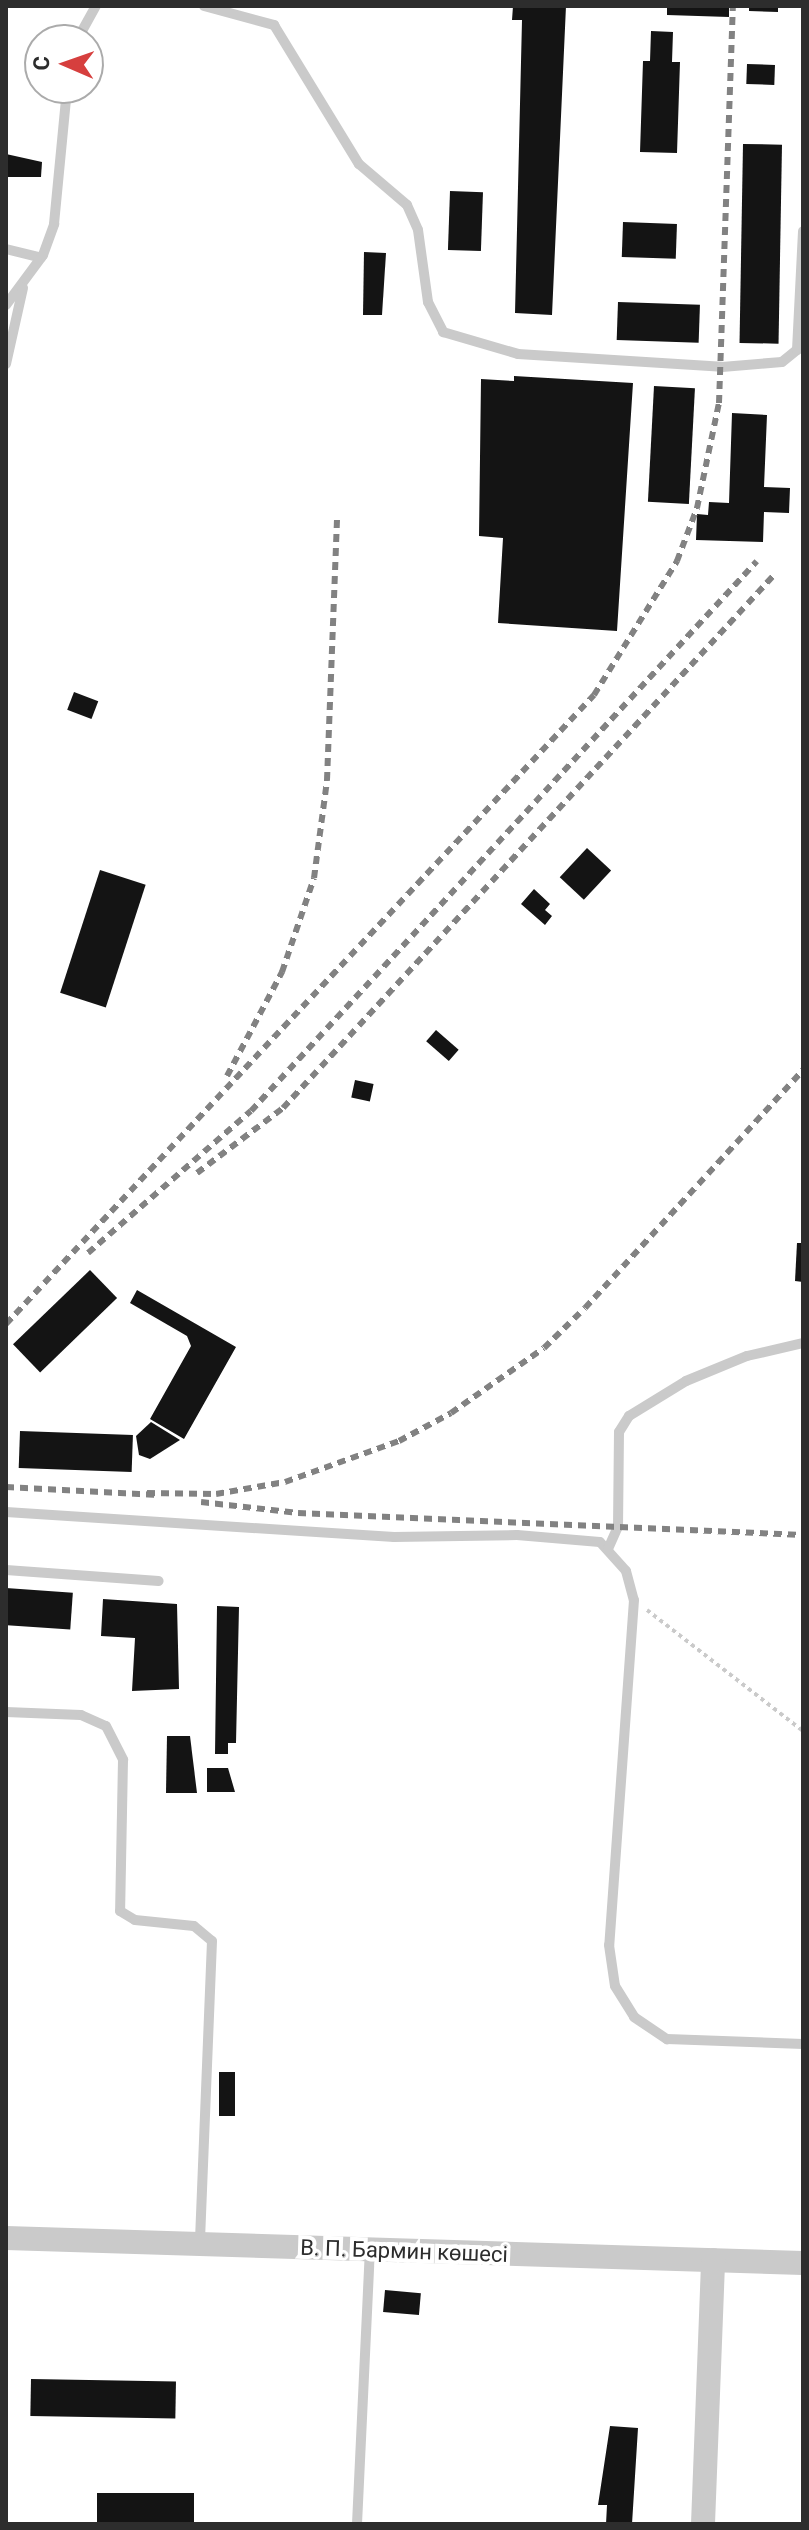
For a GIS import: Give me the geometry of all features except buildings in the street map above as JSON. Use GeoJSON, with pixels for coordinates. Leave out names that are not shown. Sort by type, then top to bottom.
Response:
{"type":"FeatureCollection","features":[{"type":"Feature","properties":{"kind":"street","name":"В. П. Бармин көшесі"},"geometry":{"type":"LineString","coordinates":[[6,2238],[803,2263]]}},
{"type":"Feature","properties":{"kind":"street"},"geometry":{"type":"LineString","coordinates":[[703,2524],[713,2260]]}},
{"type":"Feature","properties":{"kind":"lane"},"geometry":{"type":"LineString","coordinates":[[86,24],[96,6]]}},
{"type":"Feature","properties":{"kind":"lane"},"geometry":{"type":"LineString","coordinates":[[204,6],[274,25],[359,164],[407,205],[422,247],[428,302],[443,332],[518,354],[722,367],[782,362],[800,348],[803,231]]}},
{"type":"Feature","properties":{"kind":"lane"},"geometry":{"type":"LineString","coordinates":[[6,305],[41,258],[56,209],[66,104]]}},
{"type":"Feature","properties":{"kind":"lane"},"geometry":{"type":"LineString","coordinates":[[6,249],[41,258]]}},
{"type":"Feature","properties":{"kind":"lane"},"geometry":{"type":"LineString","coordinates":[[6,364],[25,280]]}},
{"type":"Feature","properties":{"kind":"lane"},"geometry":{"type":"LineString","coordinates":[[608,1549],[618,1527],[619,1432],[629,1416],[710,1371],[803,1343]]}},
{"type":"Feature","properties":{"kind":"lane"},"geometry":{"type":"LineString","coordinates":[[6,1512],[394,1537],[577,1537],[608,1549],[626,1571],[634,1600],[609,1945],[615,1986],[634,2017],[667,2039],[803,2044]]}},
{"type":"Feature","properties":{"kind":"lane"},"geometry":{"type":"LineString","coordinates":[[6,1570],[159,1581]]}},
{"type":"Feature","properties":{"kind":"lane"},"geometry":{"type":"LineString","coordinates":[[6,1712],[81,1715],[106,1726],[123,1760],[120,1911],[135,1920],[194,1926],[212,1941],[200,2245]]}},
{"type":"Feature","properties":{"kind":"lane"},"geometry":{"type":"LineString","coordinates":[[357,2524],[370,2251]]}},
{"type":"Feature","properties":{"kind":"path"},"geometry":{"type":"LineString","coordinates":[[634,1600],[803,1731]]}},
{"type":"Feature","properties":{"kind":"railway"},"geometry":{"type":"LineString","coordinates":[[6,1324],[594,695],[677,561],[697,508],[719,403],[733,6]]}},
{"type":"Feature","properties":{"kind":"railway"},"geometry":{"type":"LineString","coordinates":[[227,1076],[282,972],[314,878],[327,780],[337,519]]}},
{"type":"Feature","properties":{"kind":"railway"},"geometry":{"type":"LineString","coordinates":[[88,1253],[251,1111],[757,561]]}},
{"type":"Feature","properties":{"kind":"railway"},"geometry":{"type":"LineString","coordinates":[[197,1173],[283,1108],[774,575]]}},
{"type":"Feature","properties":{"kind":"railway"},"geometry":{"type":"LineString","coordinates":[[147,1493],[216,1494],[285,1482],[399,1441],[451,1413],[544,1348],[585,1308],[803,1070]]}},
{"type":"Feature","properties":{"kind":"railway"},"geometry":{"type":"LineString","coordinates":[[6,1487],[158,1495]]}},
{"type":"Feature","properties":{"kind":"railway"},"geometry":{"type":"LineString","coordinates":[[201,1502],[298,1513],[803,1535]]}}]}
